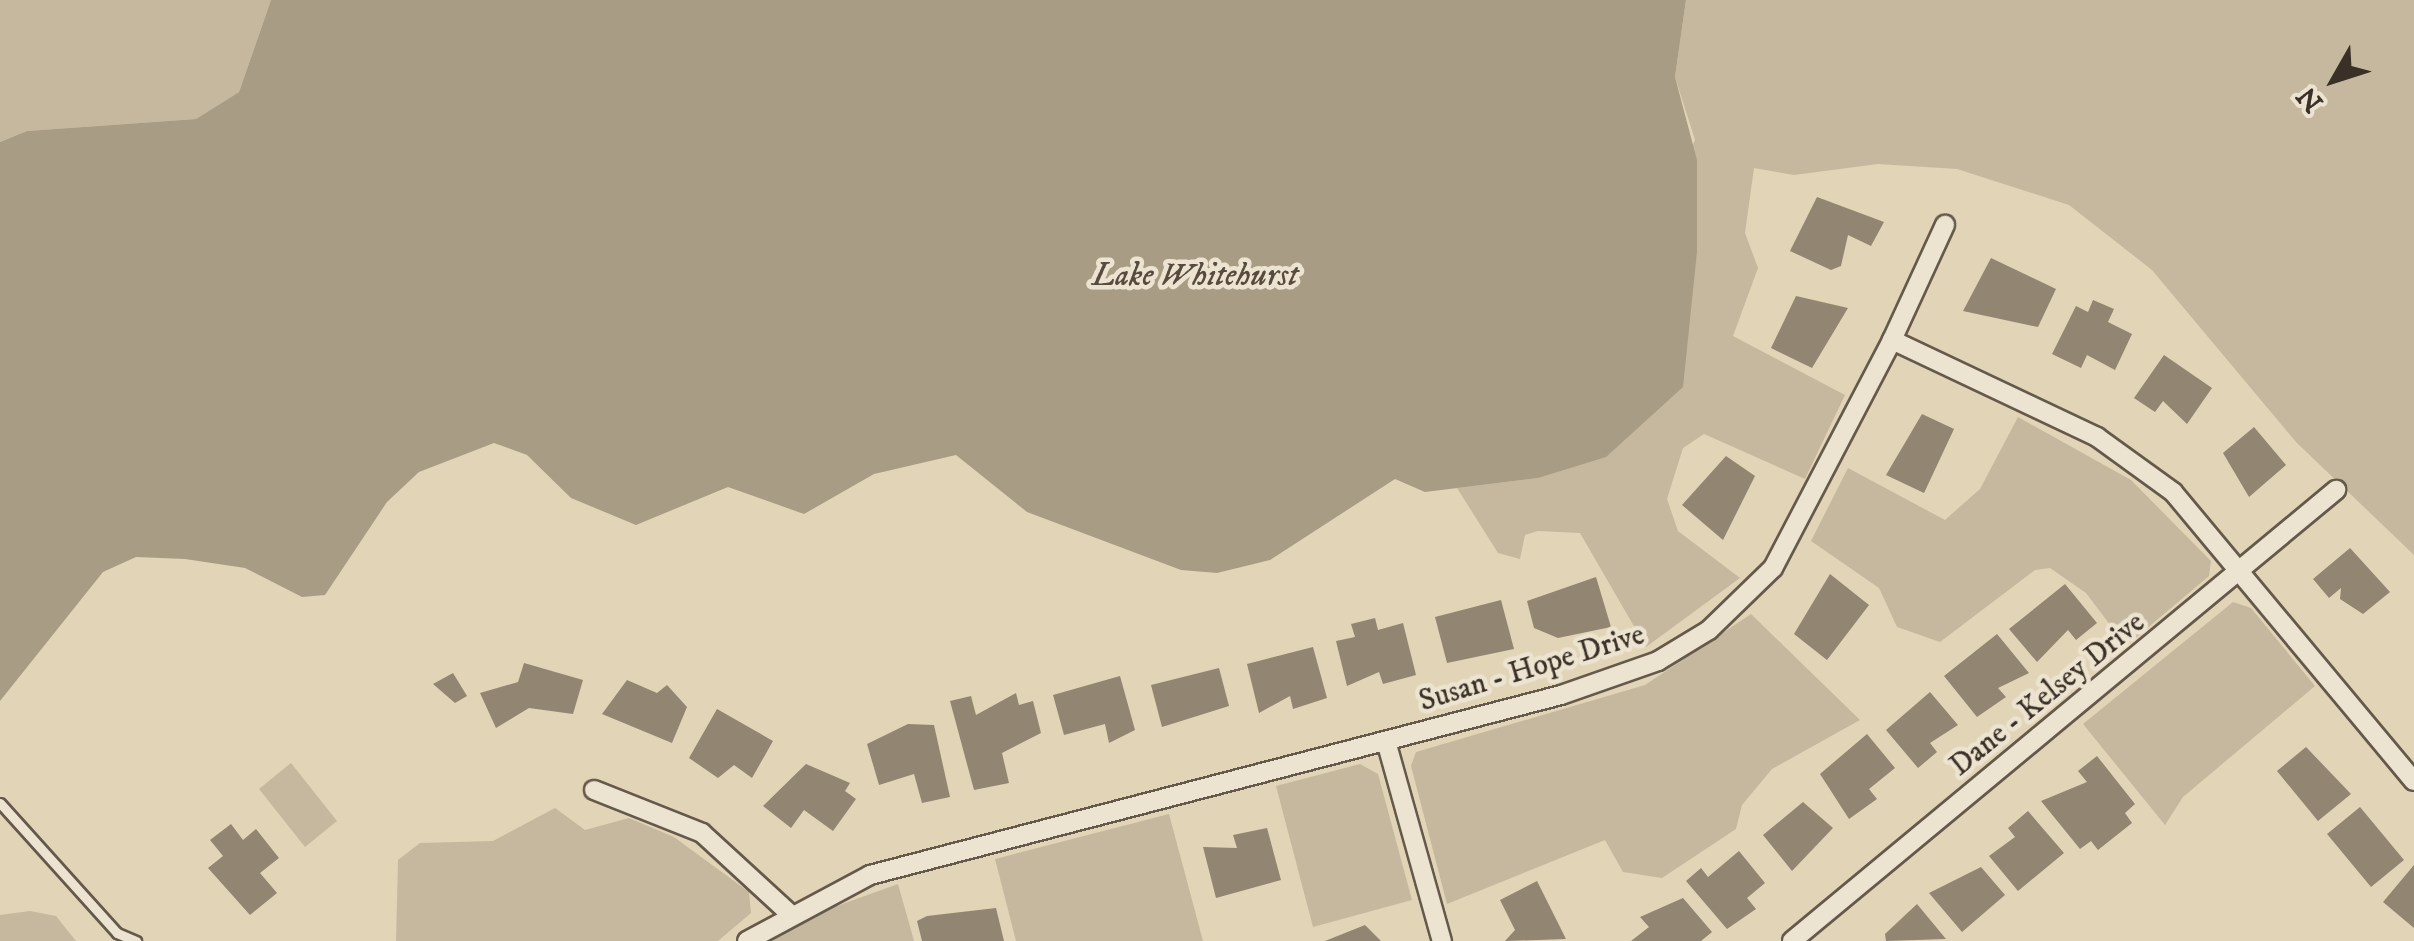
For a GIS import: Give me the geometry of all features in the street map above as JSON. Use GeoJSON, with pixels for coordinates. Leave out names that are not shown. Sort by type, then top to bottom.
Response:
{"type":"FeatureCollection","features":[{"type":"Feature","properties":{"kind":"street","name":"Susan - Hope Drive"},"geometry":{"type":"LineString","coordinates":[[747,941],[788,912],[870,875],[1622,676],[1709,630],[1798,531],[1945,226]]}},
{"type":"Feature","properties":{"kind":"street"},"geometry":{"type":"LineString","coordinates":[[1892,340],[2124,454],[2173,492],[2414,781]]}},
{"type":"Feature","properties":{"kind":"street","name":"Dane - Kelsey Drive"},"geometry":{"type":"LineString","coordinates":[[1792,941],[2242,572],[2336,490]]}},
{"type":"Feature","properties":{"kind":"street"},"geometry":{"type":"LineString","coordinates":[[1386,741],[1442,941]]}},
{"type":"Feature","properties":{"kind":"street"},"geometry":{"type":"LineString","coordinates":[[594,790],[702,833],[788,912]]}},
{"type":"Feature","properties":{"kind":"lane"},"geometry":{"type":"LineString","coordinates":[[0,803],[118,933],[136,941]]}},
{"type":"Feature","properties":{"kind":"shaded area"},"geometry":{"type":"Polygon","coordinates":[[[0,0],[271,0],[239,92],[196,119],[27,131],[0,142],[0,0]]]}},
{"type":"Feature","properties":{"kind":"shaded area"},"geometry":{"type":"Polygon","coordinates":[[[1686,0],[2414,0],[2414,555],[2296,442],[2152,270],[2069,205],[1957,169],[1878,164],[1794,175],[1754,168],[1745,233],[1758,268],[1733,336],[1845,395],[1805,479],[1704,434],[1683,448],[1667,499],[1678,531],[1740,578],[1646,647],[1580,533],[1538,531],[1525,535],[1520,559],[1498,553],[1457,488],[1538,478],[1695,140],[1675,77],[1686,0]]]}},
{"type":"Feature","properties":{"kind":"shaded area"},"geometry":{"type":"Polygon","coordinates":[[[2018,417],[2131,480],[2211,561],[2209,576],[2126,646],[2086,593],[2050,568],[2035,570],[1940,642],[1897,627],[1879,588],[1811,541],[1848,468],[1945,520],[1980,489],[2018,417]]]}},
{"type":"Feature","properties":{"kind":"shaded area"},"geometry":{"type":"Polygon","coordinates":[[[2233,602],[2251,608],[2315,686],[2183,797],[2165,825],[2083,724],[2233,602]]]}},
{"type":"Feature","properties":{"kind":"shaded area"},"geometry":{"type":"Polygon","coordinates":[[[1751,614],[1860,720],[1772,769],[1742,805],[1736,829],[1662,878],[1623,872],[1605,840],[1447,904],[1411,766],[1416,752],[1645,685],[1751,614]]]}},
{"type":"Feature","properties":{"kind":"shaded area"},"geometry":{"type":"Polygon","coordinates":[[[291,763],[337,821],[305,847],[259,789],[291,763]]]}},
{"type":"Feature","properties":{"kind":"shaded area"},"geometry":{"type":"Polygon","coordinates":[[[1360,764],[1378,774],[1412,900],[1313,927],[1276,786],[1360,764]]]}},
{"type":"Feature","properties":{"kind":"shaded area"},"geometry":{"type":"Polygon","coordinates":[[[555,808],[585,830],[629,818],[674,837],[749,892],[751,913],[718,941],[396,941],[398,860],[420,843],[493,841],[555,808]]]}},
{"type":"Feature","properties":{"kind":"shaded area"},"geometry":{"type":"Polygon","coordinates":[[[1169,814],[1203,941],[1016,941],[995,859],[1169,814]]]}},
{"type":"Feature","properties":{"kind":"shaded area"},"geometry":{"type":"Polygon","coordinates":[[[898,884],[914,941],[772,941],[823,911],[898,884]]]}},
{"type":"Feature","properties":{"kind":"shaded area"},"geometry":{"type":"Polygon","coordinates":[[[30,911],[56,916],[76,941],[0,941],[0,915],[30,911]]]}},
{"type":"Feature","properties":{"kind":"water","name":"Lake Whitehurst"},"geometry":{"type":"Polygon","coordinates":[[[271,0],[1686,0],[1675,77],[1697,160],[1697,252],[1683,387],[1606,457],[1538,478],[1425,492],[1395,479],[1270,560],[1217,573],[1181,570],[1027,512],[956,455],[874,474],[804,514],[728,487],[636,525],[571,498],[527,455],[494,443],[419,472],[387,502],[325,595],[302,597],[245,568],[185,559],[136,557],[103,572],[0,701],[0,142],[27,131],[196,119],[239,92],[271,0]]]}},
{"type":"Feature","properties":{"kind":"building"},"geometry":{"type":"Polygon","coordinates":[[[1817,197],[1884,222],[1871,246],[1848,235],[1841,266],[1831,270],[1790,251],[1817,197]]]}},
{"type":"Feature","properties":{"kind":"building"},"geometry":{"type":"Polygon","coordinates":[[[1991,258],[2056,289],[2038,327],[1963,311],[1991,258]]]}},
{"type":"Feature","properties":{"kind":"building"},"geometry":{"type":"Polygon","coordinates":[[[1796,296],[1848,308],[1812,368],[1771,348],[1796,296]]]}},
{"type":"Feature","properties":{"kind":"building"},"geometry":{"type":"Polygon","coordinates":[[[2093,300],[2114,309],[2108,322],[2132,334],[2115,370],[2087,355],[2081,368],[2052,354],[2076,306],[2088,312],[2093,300]]]}},
{"type":"Feature","properties":{"kind":"building"},"geometry":{"type":"Polygon","coordinates":[[[2164,355],[2212,388],[2187,424],[2163,401],[2155,412],[2134,398],[2164,355]]]}},
{"type":"Feature","properties":{"kind":"building"},"geometry":{"type":"Polygon","coordinates":[[[1922,414],[1954,429],[1924,493],[1886,475],[1922,414]]]}},
{"type":"Feature","properties":{"kind":"building"},"geometry":{"type":"Polygon","coordinates":[[[2254,427],[2286,465],[2249,497],[2223,453],[2254,427]]]}},
{"type":"Feature","properties":{"kind":"building"},"geometry":{"type":"Polygon","coordinates":[[[1726,456],[1755,476],[1723,540],[1682,505],[1726,456]]]}},
{"type":"Feature","properties":{"kind":"building"},"geometry":{"type":"Polygon","coordinates":[[[2350,548],[2390,592],[2363,614],[2340,599],[2341,588],[2329,598],[2313,579],[2350,548]]]}},
{"type":"Feature","properties":{"kind":"building"},"geometry":{"type":"Polygon","coordinates":[[[1830,574],[1869,605],[1827,660],[1794,634],[1830,574]]]}},
{"type":"Feature","properties":{"kind":"building"},"geometry":{"type":"Polygon","coordinates":[[[1596,577],[1611,627],[1558,638],[1534,628],[1527,601],[1596,577]]]}},
{"type":"Feature","properties":{"kind":"building"},"geometry":{"type":"Polygon","coordinates":[[[2065,584],[2097,623],[2076,640],[2068,630],[2037,662],[2009,629],[2065,584]]]}},
{"type":"Feature","properties":{"kind":"building"},"geometry":{"type":"Polygon","coordinates":[[[1501,600],[1514,649],[1447,663],[1435,617],[1501,600]]]}},
{"type":"Feature","properties":{"kind":"building"},"geometry":{"type":"Polygon","coordinates":[[[1375,618],[1378,630],[1403,623],[1416,675],[1383,684],[1379,672],[1347,686],[1336,641],[1355,637],[1351,624],[1375,618]]]}},
{"type":"Feature","properties":{"kind":"building"},"geometry":{"type":"Polygon","coordinates":[[[1997,634],[2029,673],[1998,688],[2006,697],[1977,717],[1944,676],[1997,634]]]}},
{"type":"Feature","properties":{"kind":"building"},"geometry":{"type":"Polygon","coordinates":[[[1313,647],[1327,698],[1293,709],[1290,696],[1259,713],[1247,664],[1313,647]]]}},
{"type":"Feature","properties":{"kind":"building"},"geometry":{"type":"Polygon","coordinates":[[[524,663],[583,680],[573,714],[529,708],[496,728],[480,693],[518,682],[524,663]]]}},
{"type":"Feature","properties":{"kind":"building"},"geometry":{"type":"Polygon","coordinates":[[[1219,668],[1229,706],[1162,727],[1151,685],[1219,668]]]}},
{"type":"Feature","properties":{"kind":"building"},"geometry":{"type":"Polygon","coordinates":[[[453,673],[467,696],[455,703],[433,684],[453,673]]]}},
{"type":"Feature","properties":{"kind":"building"},"geometry":{"type":"Polygon","coordinates":[[[1120,676],[1135,730],[1109,743],[1105,724],[1064,735],[1053,695],[1120,676]]]}},
{"type":"Feature","properties":{"kind":"building"},"geometry":{"type":"Polygon","coordinates":[[[627,680],[657,693],[667,685],[687,707],[672,743],[602,714],[627,680]]]}},
{"type":"Feature","properties":{"kind":"building"},"geometry":{"type":"Polygon","coordinates":[[[1930,692],[1958,725],[1930,743],[1937,752],[1918,768],[1886,730],[1930,692]]]}},
{"type":"Feature","properties":{"kind":"building"},"geometry":{"type":"Polygon","coordinates":[[[1016,693],[1019,705],[1033,701],[1041,733],[1002,753],[1009,783],[974,790],[950,701],[971,696],[976,715],[1016,693]]]}},
{"type":"Feature","properties":{"kind":"building"},"geometry":{"type":"Polygon","coordinates":[[[717,709],[773,741],[752,778],[734,765],[718,778],[689,758],[717,709]]]}},
{"type":"Feature","properties":{"kind":"building"},"geometry":{"type":"Polygon","coordinates":[[[908,724],[934,725],[950,797],[922,803],[914,774],[879,785],[867,744],[908,724]]]}},
{"type":"Feature","properties":{"kind":"building"},"geometry":{"type":"Polygon","coordinates":[[[1867,734],[1895,768],[1869,789],[1877,799],[1849,819],[1820,774],[1867,734]]]}},
{"type":"Feature","properties":{"kind":"building"},"geometry":{"type":"Polygon","coordinates":[[[2306,747],[2351,794],[2318,821],[2277,771],[2306,747]]]}},
{"type":"Feature","properties":{"kind":"building"},"geometry":{"type":"Polygon","coordinates":[[[2097,756],[2135,804],[2125,813],[2132,823],[2098,850],[2091,841],[2080,849],[2041,801],[2087,782],[2078,771],[2097,756]]]}},
{"type":"Feature","properties":{"kind":"building"},"geometry":{"type":"Polygon","coordinates":[[[806,764],[850,783],[845,791],[856,799],[833,831],[804,810],[791,828],[763,806],[806,764]]]}},
{"type":"Feature","properties":{"kind":"building"},"geometry":{"type":"Polygon","coordinates":[[[1803,802],[1833,828],[1792,871],[1763,835],[1803,802]]]}},
{"type":"Feature","properties":{"kind":"building"},"geometry":{"type":"Polygon","coordinates":[[[2360,807],[2404,860],[2371,887],[2327,834],[2360,807]]]}},
{"type":"Feature","properties":{"kind":"building"},"geometry":{"type":"Polygon","coordinates":[[[2028,811],[2064,853],[2018,891],[1989,856],[2015,837],[2008,828],[2028,811]]]}},
{"type":"Feature","properties":{"kind":"building"},"geometry":{"type":"Polygon","coordinates":[[[231,824],[243,840],[256,829],[279,858],[260,873],[277,893],[250,915],[208,868],[223,856],[210,840],[231,824]]]}},
{"type":"Feature","properties":{"kind":"building"},"geometry":{"type":"Polygon","coordinates":[[[1267,828],[1281,880],[1216,898],[1203,847],[1237,848],[1233,835],[1267,828]]]}},
{"type":"Feature","properties":{"kind":"building"},"geometry":{"type":"Polygon","coordinates":[[[1739,851],[1765,883],[1747,898],[1756,909],[1727,929],[1686,881],[1701,868],[1708,877],[1739,851]]]}},
{"type":"Feature","properties":{"kind":"building"},"geometry":{"type":"Polygon","coordinates":[[[2414,865],[2414,928],[2383,902],[2414,865]]]}},
{"type":"Feature","properties":{"kind":"building"},"geometry":{"type":"Polygon","coordinates":[[[1981,867],[2005,895],[1962,932],[1929,893],[1981,867]]]}},
{"type":"Feature","properties":{"kind":"building"},"geometry":{"type":"Polygon","coordinates":[[[1537,881],[1566,939],[1505,941],[1515,930],[1500,900],[1537,881]]]}},
{"type":"Feature","properties":{"kind":"building"},"geometry":{"type":"Polygon","coordinates":[[[1683,898],[1712,932],[1701,941],[1631,941],[1649,927],[1640,917],[1683,898]]]}},
{"type":"Feature","properties":{"kind":"building"},"geometry":{"type":"Polygon","coordinates":[[[1917,904],[1946,939],[1886,941],[1885,934],[1917,904]]]}},
{"type":"Feature","properties":{"kind":"building"},"geometry":{"type":"Polygon","coordinates":[[[996,908],[1004,941],[922,941],[917,921],[927,916],[996,908]]]}},
{"type":"Feature","properties":{"kind":"building"},"geometry":{"type":"Polygon","coordinates":[[[1365,925],[1381,941],[1325,941],[1365,925]]]}}]}
